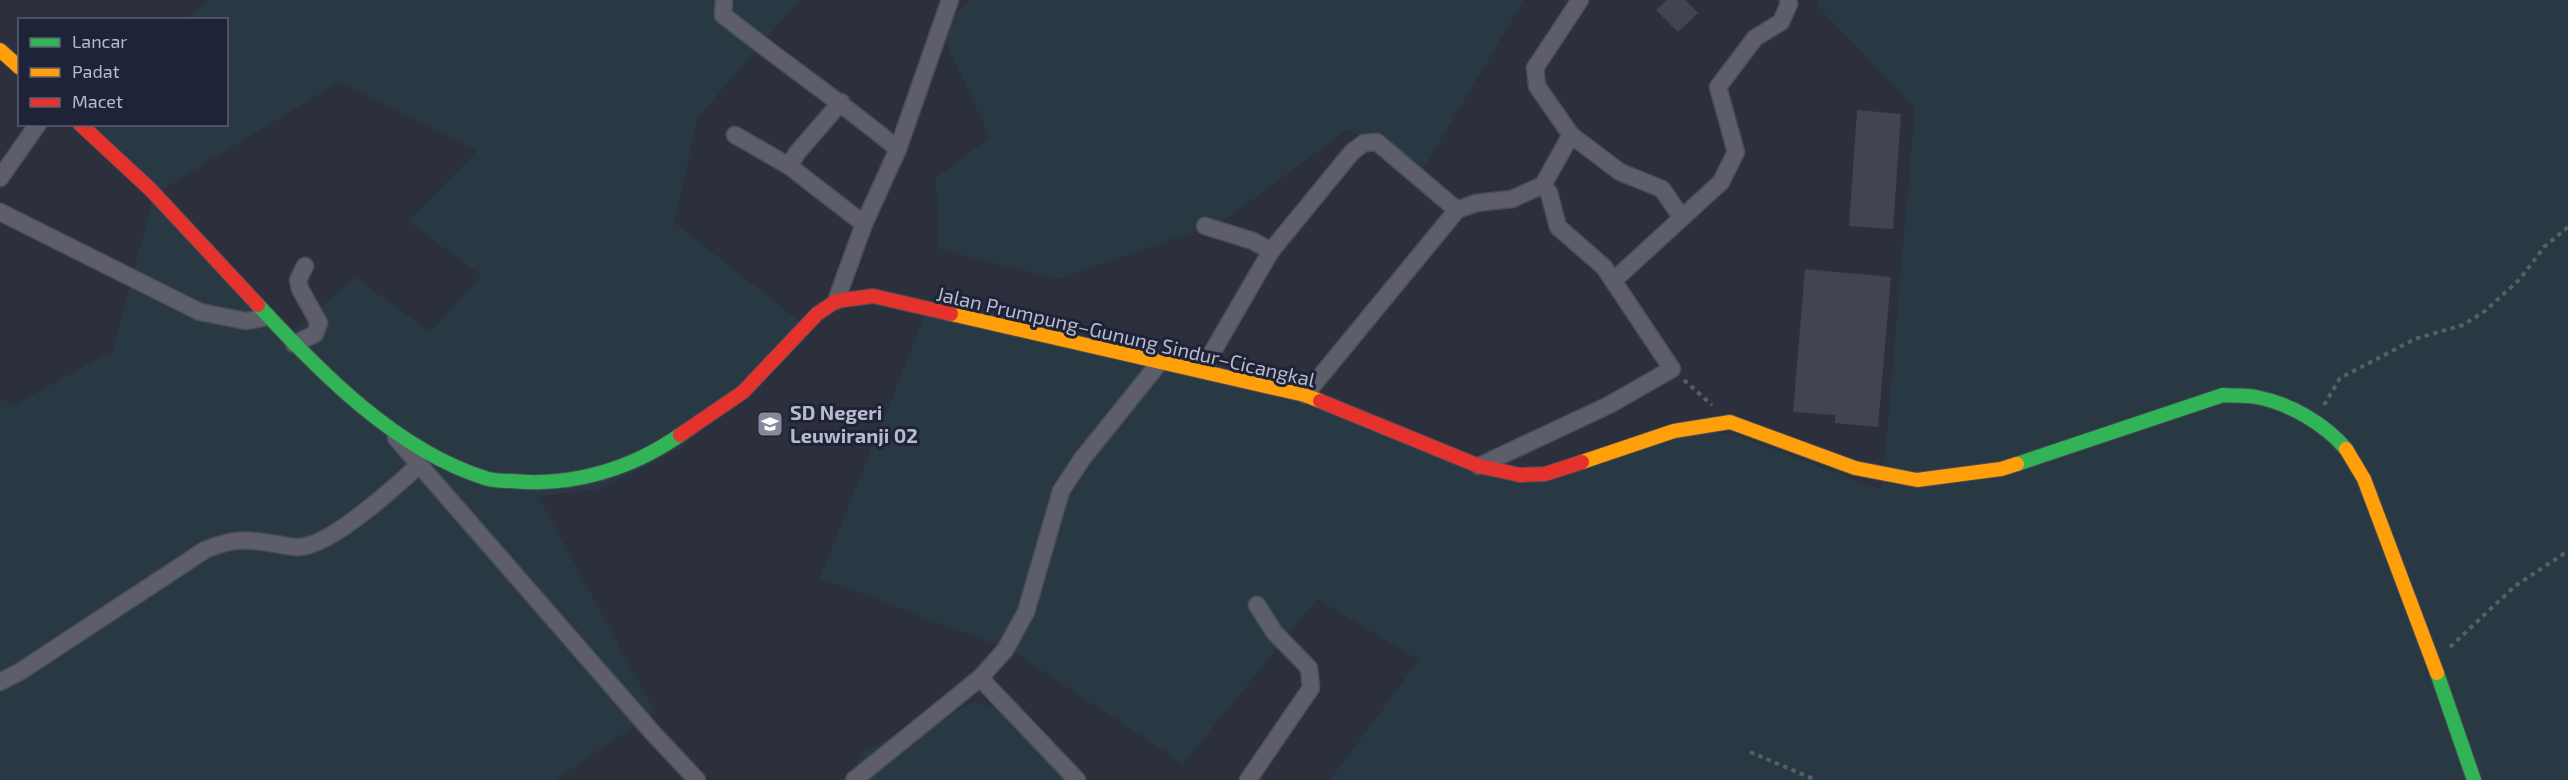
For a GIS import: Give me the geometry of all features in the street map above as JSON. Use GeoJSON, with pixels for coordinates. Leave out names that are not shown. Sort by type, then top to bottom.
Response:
{"type":"FeatureCollection","features":[{"type":"Feature","properties":{"kind":"main road"},"geometry":{"type":"LineString","coordinates":[[0,50],[18,66]]}},
{"type":"Feature","properties":{"kind":"main road"},"geometry":{"type":"LineString","coordinates":[[82,126],[150,189],[294,344],[385,426],[451,465],[487,479],[541,484],[605,473],[656,452],[743,392],[818,314],[836,301]]}},
{"type":"Feature","properties":{"kind":"main road","name":"Jalan Prumpung–Gunung Sindur–Cicangkal"},"geometry":{"type":"LineString","coordinates":[[836,301],[873,296],[1305,395],[1479,465],[1520,475],[1545,474],[1674,431],[1730,422],[1855,468],[1917,480],[2001,469],[2223,395],[2256,397],[2285,406],[2314,422],[2345,447],[2364,479],[2474,780]]}},
{"type":"Feature","properties":{"kind":"street"},"geometry":{"type":"LineString","coordinates":[[724,0],[723,15],[786,65],[841,102],[898,148]]}},
{"type":"Feature","properties":{"kind":"street"},"geometry":{"type":"LineString","coordinates":[[836,301],[864,224],[898,148],[950,0]]}},
{"type":"Feature","properties":{"kind":"street"},"geometry":{"type":"LineString","coordinates":[[1580,0],[1534,68],[1537,86],[1571,135],[1620,172],[1662,189],[1682,218]]}},
{"type":"Feature","properties":{"kind":"street"},"geometry":{"type":"LineString","coordinates":[[1614,280],[1721,182],[1736,152],[1718,87],[1755,38],[1781,22],[1789,4],[1788,0]]}},
{"type":"Feature","properties":{"kind":"street"},"geometry":{"type":"LineString","coordinates":[[789,166],[797,153],[841,102]]}},
{"type":"Feature","properties":{"kind":"street"},"geometry":{"type":"LineString","coordinates":[[0,178],[37,126]]}},
{"type":"Feature","properties":{"kind":"street"},"geometry":{"type":"LineString","coordinates":[[735,135],[789,166],[864,224]]}},
{"type":"Feature","properties":{"kind":"street"},"geometry":{"type":"LineString","coordinates":[[1305,395],[1457,210],[1476,203],[1512,199],[1543,185],[1571,135]]}},
{"type":"Feature","properties":{"kind":"street"},"geometry":{"type":"LineString","coordinates":[[1202,370],[1271,251],[1352,152],[1364,143],[1377,142],[1457,210]]}},
{"type":"Feature","properties":{"kind":"street"},"geometry":{"type":"LineString","coordinates":[[1479,465],[1609,405],[1672,369],[1604,267],[1558,227],[1549,193],[1543,185]]}},
{"type":"Feature","properties":{"kind":"street"},"geometry":{"type":"LineString","coordinates":[[0,212],[200,312],[246,321],[267,317]]}},
{"type":"Feature","properties":{"kind":"street"},"geometry":{"type":"LineString","coordinates":[[1205,226],[1253,241],[1271,251]]}},
{"type":"Feature","properties":{"kind":"street"},"geometry":{"type":"LineString","coordinates":[[294,344],[315,334],[319,323],[300,289],[298,280],[305,266]]}},
{"type":"Feature","properties":{"kind":"street"},"geometry":{"type":"LineString","coordinates":[[854,780],[980,678],[1005,650],[1026,612],[1061,491],[1082,459],[1160,362]]}},
{"type":"Feature","properties":{"kind":"street"},"geometry":{"type":"LineString","coordinates":[[385,426],[644,723],[697,780]]}},
{"type":"Feature","properties":{"kind":"street"},"geometry":{"type":"LineString","coordinates":[[0,682],[205,550],[227,541],[248,539],[300,547],[329,537],[419,465]]}},
{"type":"Feature","properties":{"kind":"street"},"geometry":{"type":"LineString","coordinates":[[1248,780],[1311,688],[1310,668],[1274,632],[1257,605]]}},
{"type":"Feature","properties":{"kind":"street"},"geometry":{"type":"LineString","coordinates":[[980,678],[1077,780]]}},
{"type":"Feature","properties":{"kind":"path"},"geometry":{"type":"LineString","coordinates":[[2314,422],[2340,378],[2415,339],[2463,325],[2486,311],[2520,279],[2544,247],[2568,227]]}},
{"type":"Feature","properties":{"kind":"path"},"geometry":{"type":"LineString","coordinates":[[1672,369],[1730,422]]}},
{"type":"Feature","properties":{"kind":"path"},"geometry":{"type":"LineString","coordinates":[[2433,664],[2515,586],[2568,551]]}},
{"type":"Feature","properties":{"kind":"path"},"geometry":{"type":"LineString","coordinates":[[1750,752],[1816,780]]}},
{"type":"Feature","properties":{"kind":"shaded area"},"geometry":{"type":"Polygon","coordinates":[[[209,0],[800,0],[698,117],[674,222],[809,329],[680,449],[600,489],[538,496],[655,712],[555,780],[0,780],[0,398],[13,406],[113,350],[154,194],[81,126],[228,126],[228,18],[187,18],[209,0]],[[339,82],[155,194],[281,342],[355,277],[430,332],[482,276],[408,221],[477,151],[339,82]]]}},
{"type":"Feature","properties":{"kind":"shaded area"},"geometry":{"type":"Polygon","coordinates":[[[970,0],[1524,0],[1420,174],[1348,129],[1223,221],[1059,279],[939,249],[936,178],[990,137],[940,30],[970,0]]]}},
{"type":"Feature","properties":{"kind":"shaded area"},"geometry":{"type":"Polygon","coordinates":[[[1820,0],[2568,0],[2568,780],[1330,780],[1419,660],[1317,599],[1183,764],[1011,650],[820,578],[925,316],[1269,392],[1512,478],[1661,427],[1736,435],[1882,490],[1915,108],[1816,4],[1820,0]]]}},
{"type":"Feature","properties":{"kind":"shaded area"},"geometry":{"type":"Polygon","coordinates":[[[977,702],[1033,720],[1073,780],[851,780],[862,752],[917,725],[977,702]]]}},
{"type":"Feature","properties":{"kind":"building"},"geometry":{"type":"Polygon","coordinates":[[[1667,0],[1685,0],[1698,13],[1678,32],[1656,10],[1667,0]]]}},
{"type":"Feature","properties":{"kind":"building"},"geometry":{"type":"Polygon","coordinates":[[[1857,110],[1901,114],[1893,229],[1849,226],[1857,110]]]}},
{"type":"Feature","properties":{"kind":"building"},"geometry":{"type":"Polygon","coordinates":[[[1805,269],[1891,277],[1878,427],[1835,423],[1835,415],[1793,412],[1805,269]]]}},
{"type":"Feature","properties":{"kind":"traffic: fast"},"geometry":{"type":"LineString","coordinates":[[258,305],[334,382],[390,429],[452,465],[488,479],[534,482],[579,478],[621,466],[642,457],[680,435]]}},
{"type":"Feature","properties":{"kind":"traffic: fast"},"geometry":{"type":"LineString","coordinates":[[2017,464],[2223,395],[2256,397],[2293,409],[2328,431],[2346,449]]}},
{"type":"Feature","properties":{"kind":"traffic: fast"},"geometry":{"type":"LineString","coordinates":[[2437,673],[2474,780]]}},
{"type":"Feature","properties":{"kind":"traffic: slow"},"geometry":{"type":"LineString","coordinates":[[0,50],[18,66]]}},
{"type":"Feature","properties":{"kind":"traffic: slow"},"geometry":{"type":"LineString","coordinates":[[951,314],[1305,395],[1320,401]]}},
{"type":"Feature","properties":{"kind":"traffic: slow"},"geometry":{"type":"LineString","coordinates":[[1582,462],[1674,431],[1730,422],[1855,468],[1917,480],[2001,469],[2017,464]]}},
{"type":"Feature","properties":{"kind":"traffic: slow"},"geometry":{"type":"LineString","coordinates":[[2346,449],[2364,479],[2437,673]]}},
{"type":"Feature","properties":{"kind":"traffic: jam"},"geometry":{"type":"LineString","coordinates":[[82,126],[150,189],[258,305]]}},
{"type":"Feature","properties":{"kind":"traffic: jam"},"geometry":{"type":"LineString","coordinates":[[680,435],[743,392],[817,314],[836,301],[873,296],[951,314]]}},
{"type":"Feature","properties":{"kind":"traffic: jam"},"geometry":{"type":"LineString","coordinates":[[1320,401],[1479,466],[1520,475],[1545,474],[1582,462]]}},
{"type":"Feature","properties":{"kind":"place","name":"SD Negeri Leuwiranji 02"},"geometry":{"type":"Point","coordinates":[770,424]}}]}
